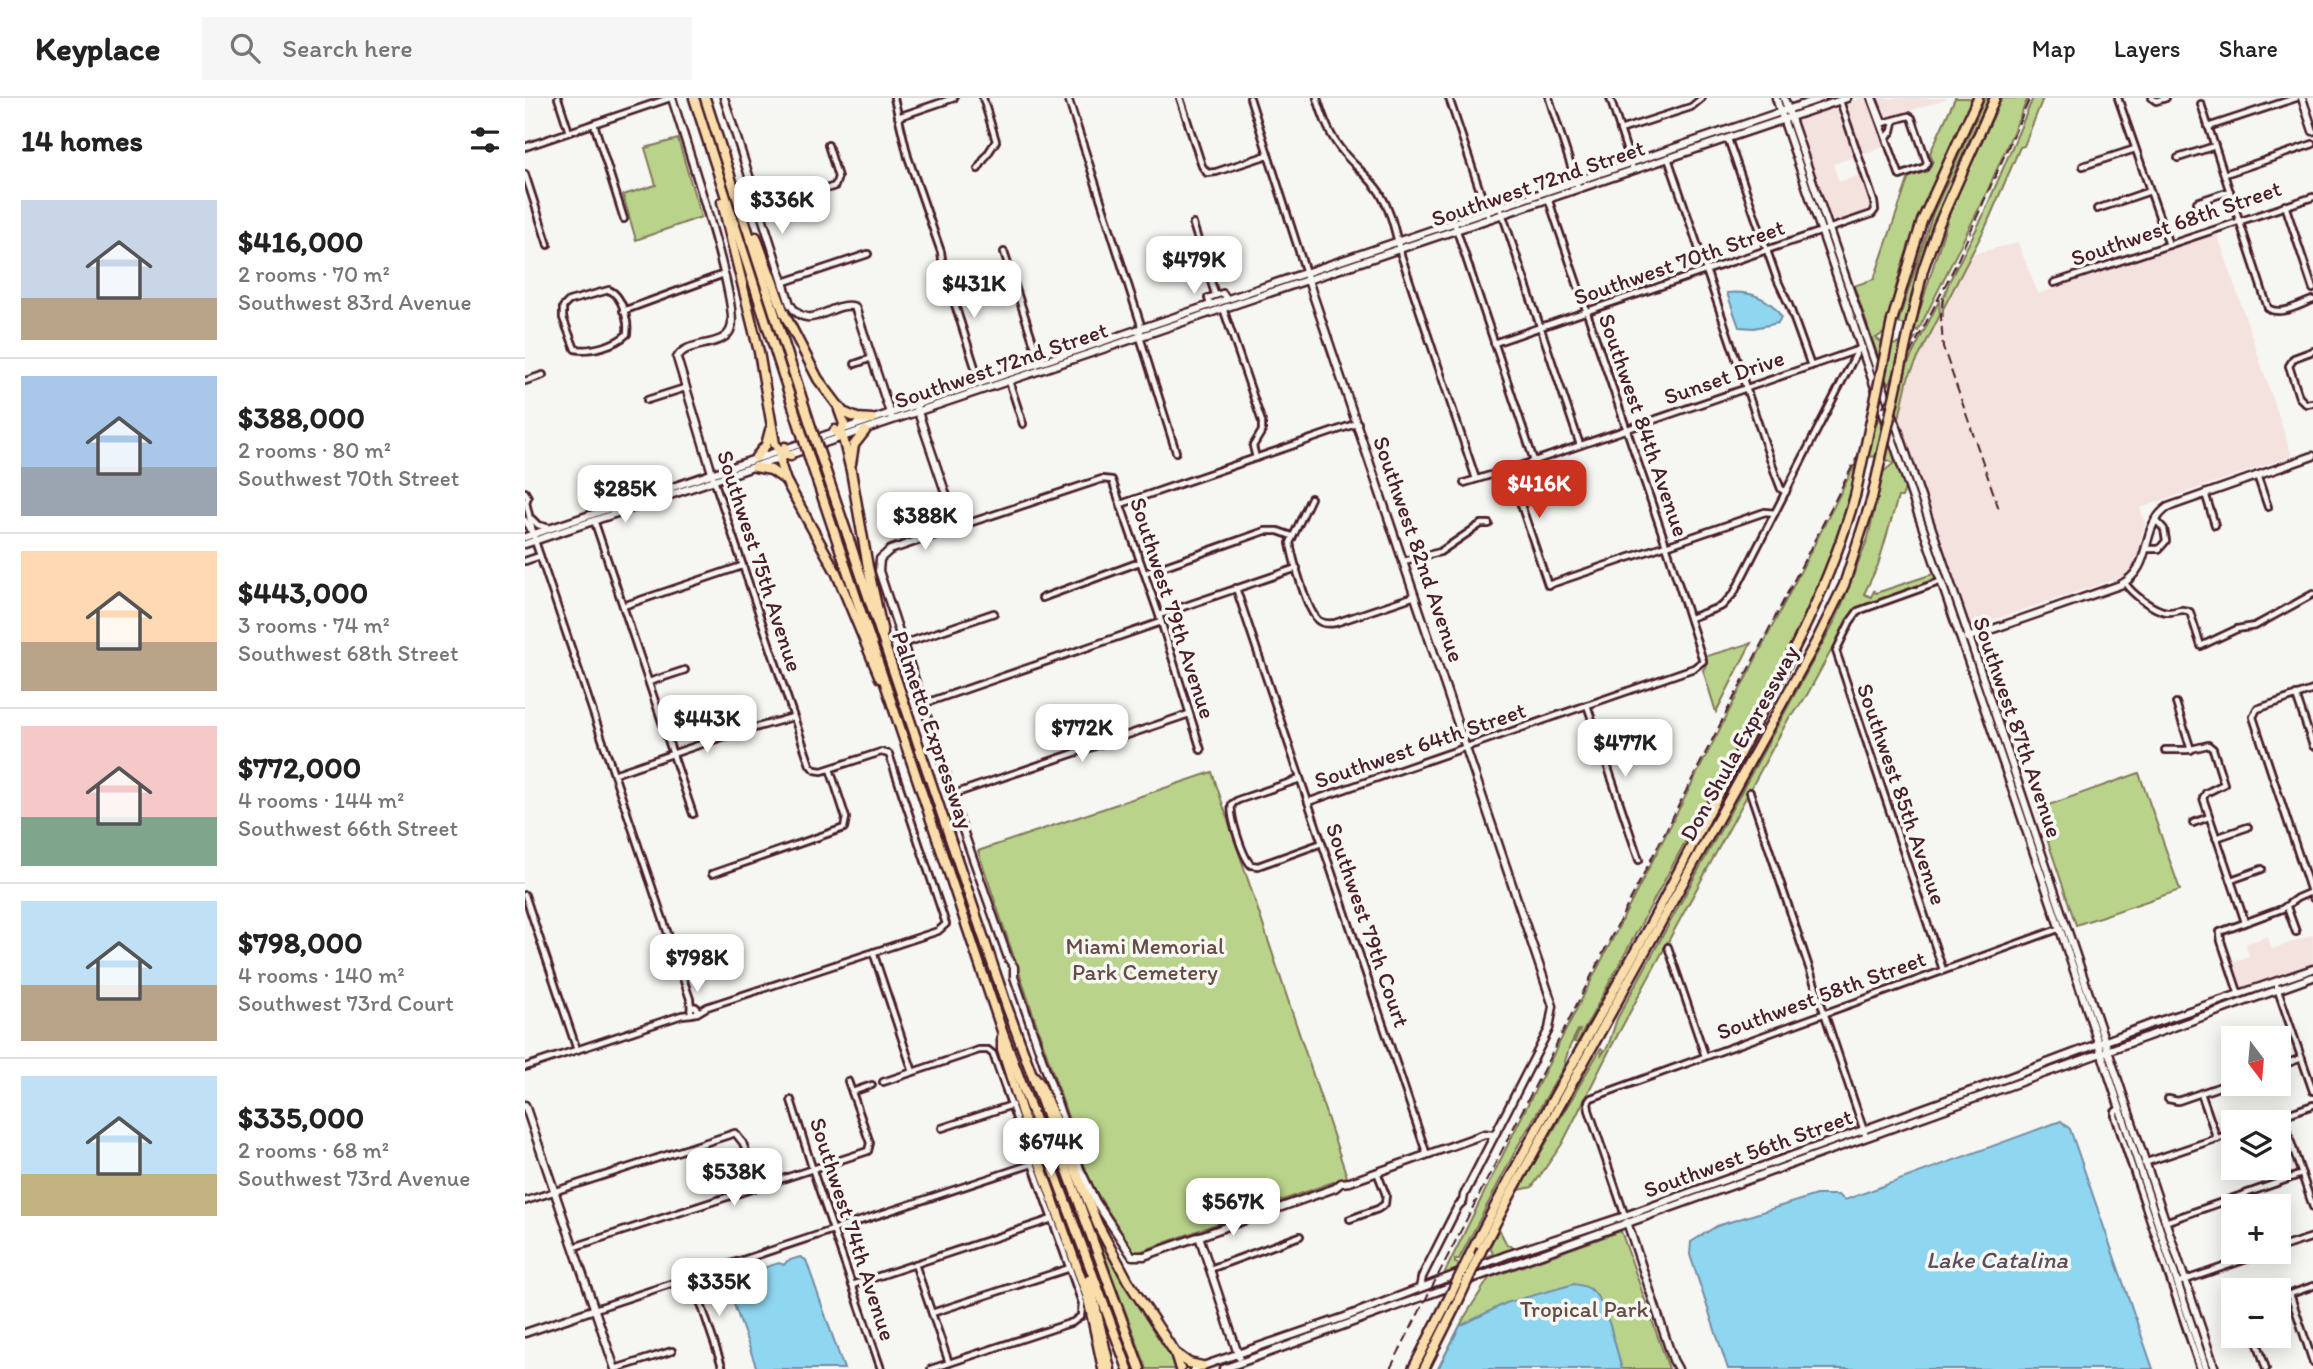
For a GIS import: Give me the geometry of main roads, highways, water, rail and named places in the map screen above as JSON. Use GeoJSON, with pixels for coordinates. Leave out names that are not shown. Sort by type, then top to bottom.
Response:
{"type":"FeatureCollection","features":[{"type":"Feature","properties":{"kind":"highway","name":"Palmetto Expressway"},"geometry":{"type":"LineString","coordinates":[[694,98],[810,460],[1003,1034],[1128,1369]]}},
{"type":"Feature","properties":{"kind":"highway","name":"Palmetto Expressway"},"geometry":{"type":"LineString","coordinates":[[705,98],[883,643],[1030,1071],[1140,1369]]}},
{"type":"Feature","properties":{"kind":"highway","name":"Don Shula Expressway"},"geometry":{"type":"LineString","coordinates":[[1413,1369],[1505,1185],[1656,913],[1801,637],[1828,579],[1855,496],[1892,321],[1922,221],[1978,98]]}},
{"type":"Feature","properties":{"kind":"highway","name":"Don Shula Expressway"},"geometry":{"type":"LineString","coordinates":[[1424,1369],[1513,1190],[1817,640],[1843,585],[1872,498],[1923,270],[1938,226],[1995,98]]}},
{"type":"Feature","properties":{"kind":"highway"},"geometry":{"type":"LineString","coordinates":[[735,187],[745,206],[788,321],[818,379],[838,407],[857,418],[872,419]]}},
{"type":"Feature","properties":{"kind":"highway"},"geometry":{"type":"LineString","coordinates":[[724,193],[722,200],[759,352],[771,427],[783,453],[786,481],[836,572],[876,672],[886,685]]}},
{"type":"Feature","properties":{"kind":"highway"},"geometry":{"type":"LineString","coordinates":[[838,407],[840,434],[851,471],[866,557],[884,628],[883,643]]}},
{"type":"Feature","properties":{"kind":"highway"},"geometry":{"type":"LineString","coordinates":[[756,457],[766,445],[771,427]]}},
{"type":"Feature","properties":{"kind":"highway"},"geometry":{"type":"LineString","coordinates":[[851,471],[853,448],[865,431]]}},
{"type":"Feature","properties":{"kind":"highway"},"geometry":{"type":"LineString","coordinates":[[755,467],[771,470],[786,481]]}},
{"type":"Feature","properties":{"kind":"highway"},"geometry":{"type":"LineString","coordinates":[[1003,1034],[1002,1049],[1015,1093],[1088,1298],[1103,1369]]}},
{"type":"Feature","properties":{"kind":"highway"},"geometry":{"type":"LineString","coordinates":[[1030,1071],[1040,1084],[1084,1195],[1110,1249],[1175,1353],[1180,1369]]}},
{"type":"Feature","properties":{"kind":"highway"},"geometry":{"type":"LineString","coordinates":[[1087,1264],[1110,1369]]}},
{"type":"Feature","properties":{"kind":"highway"},"geometry":{"type":"LineString","coordinates":[[1175,1353],[1198,1368]]}},
{"type":"Feature","properties":{"kind":"main road","name":"Southwest 75th Avenue"},"geometry":{"type":"LineString","coordinates":[[671,98],[724,274],[732,320],[730,331],[722,338],[681,352],[677,360],[713,477]]}},
{"type":"Feature","properties":{"kind":"main road"},"geometry":{"type":"LineString","coordinates":[[724,98],[792,308],[799,315],[807,317],[853,306],[892,421]]}},
{"type":"Feature","properties":{"kind":"main road","name":"Southwest 87th Avenue"},"geometry":{"type":"LineString","coordinates":[[1776,98],[1784,110]]}},
{"type":"Feature","properties":{"kind":"main road","name":"Southwest 87th Avenue"},"geometry":{"type":"LineString","coordinates":[[1784,98],[1786,119],[1864,351],[1906,463],[2105,1050],[2130,1114],[2141,1164]]}},
{"type":"Feature","properties":{"kind":"main road","name":"Southwest 72nd Street"},"geometry":{"type":"LineString","coordinates":[[981,386],[1009,381],[1140,337],[1223,303],[1632,166],[1685,144],[1822,98]]}},
{"type":"Feature","properties":{"kind":"main road"},"geometry":{"type":"LineString","coordinates":[[2302,98],[2313,131]]}},
{"type":"Feature","properties":{"kind":"main road","name":"Southwest 72nd Street"},"geometry":{"type":"LineString","coordinates":[[1632,166],[1728,139],[1843,99]]}},
{"type":"Feature","properties":{"kind":"main road"},"geometry":{"type":"LineString","coordinates":[[1668,158],[1668,154],[1682,149],[1685,144]]}},
{"type":"Feature","properties":{"kind":"main road","name":"Southwest 87th Avenue"},"geometry":{"type":"LineString","coordinates":[[1824,231],[1849,284],[1864,351],[1906,463]]}},
{"type":"Feature","properties":{"kind":"main road","name":"Southwest 82nd Avenue"},"geometry":{"type":"LineString","coordinates":[[1307,276],[1551,996],[1553,1012],[1547,1033],[1495,1135]]}},
{"type":"Feature","properties":{"kind":"main road"},"geometry":{"type":"LineString","coordinates":[[1845,294],[1849,284]]}},
{"type":"Feature","properties":{"kind":"main road","name":"Southwest 72nd Street"},"geometry":{"type":"LineString","coordinates":[[531,537],[713,477],[755,467],[783,453],[840,434],[872,419],[917,408],[1141,328],[1223,303]]}},
{"type":"Feature","properties":{"kind":"main road"},"geometry":{"type":"LineString","coordinates":[[917,408],[957,527],[890,550],[882,556],[879,564],[880,580],[1008,958],[1009,970],[1014,976],[1084,1177],[1111,1226],[1132,1256],[1144,1256],[1335,1188],[1343,1188],[1350,1182],[1427,1154],[1488,1133],[1495,1135],[1464,1195],[1463,1202],[1458,1206],[1422,1277],[1419,1287],[1422,1297]]}},
{"type":"Feature","properties":{"kind":"main road","name":"Southwest 72nd Street"},"geometry":{"type":"LineString","coordinates":[[840,434],[865,431],[917,408]]}},
{"type":"Feature","properties":{"kind":"main road","name":"Southwest 72nd Street"},"geometry":{"type":"LineString","coordinates":[[713,477],[756,457],[783,453]]}},
{"type":"Feature","properties":{"kind":"main road"},"geometry":{"type":"LineString","coordinates":[[1966,638],[2125,583],[2140,568],[2155,519],[2171,505],[2312,459]]}},
{"type":"Feature","properties":{"kind":"main road","name":"Southwest 72nd Street"},"geometry":{"type":"LineString","coordinates":[[525,544],[531,537],[549,528],[593,518]]}},
{"type":"Feature","properties":{"kind":"main road","name":"Southwest 56th Street"},"geometry":{"type":"LineString","coordinates":[[1223,1369],[1241,1366],[1626,1220],[1865,1133],[2105,1050],[2313,969]]}},
{"type":"Feature","properties":{"kind":"main road","name":"Southwest 56th Street"},"geometry":{"type":"LineString","coordinates":[[1963,1098],[2102,1041],[2239,995],[2313,977]]}},
{"type":"Feature","properties":{"kind":"main road","name":"Southwest 87th Avenue"},"geometry":{"type":"LineString","coordinates":[[2105,1050],[2120,1108],[2181,1282],[2206,1369]]}},
{"type":"Feature","properties":{"kind":"main road"},"geometry":{"type":"LineString","coordinates":[[525,1105],[615,1369]]}},
{"type":"Feature","properties":{"kind":"main road"},"geometry":{"type":"LineString","coordinates":[[2120,1108],[2130,1114]]}},
{"type":"Feature","properties":{"kind":"main road"},"geometry":{"type":"LineString","coordinates":[[1626,1220],[1678,1369]]}},
{"type":"Feature","properties":{"kind":"main road","name":"Southwest 56th Street"},"geometry":{"type":"LineString","coordinates":[[1198,1368],[1345,1317],[1507,1255],[1626,1220]]}},
{"type":"Feature","properties":{"kind":"main road"},"geometry":{"type":"LineString","coordinates":[[1199,1236],[1241,1366]]}},
{"type":"Feature","properties":{"kind":"main road"},"geometry":{"type":"LineString","coordinates":[[525,1333],[595,1309]]}},
{"type":"Feature","properties":{"kind":"main road","name":"Southwest 87th Avenue"},"geometry":{"type":"LineString","coordinates":[[2197,1339],[2214,1369]]}},
{"type":"Feature","properties":{"kind":"main road"},"geometry":{"type":"LineString","coordinates":[[1672,1369],[1673,1360]]}},
{"type":"Feature","properties":{"kind":"water"},"geometry":{"type":"Polygon","coordinates":[[[1727,293],[1751,294],[1765,300],[1781,317],[1778,323],[1754,328],[1739,327],[1727,293]]]}},
{"type":"Feature","properties":{"kind":"water","name":"Lake Catalina"},"geometry":{"type":"Polygon","coordinates":[[[2061,1121],[2070,1129],[2153,1369],[1728,1369],[1690,1255],[1691,1242],[1717,1226],[1816,1195],[1838,1195],[1845,1200],[2061,1121]]]}},
{"type":"Feature","properties":{"kind":"water"},"geometry":{"type":"Polygon","coordinates":[[[800,1257],[806,1260],[844,1369],[757,1369],[727,1279],[779,1263],[784,1265],[787,1261],[800,1257]]]}},
{"type":"Feature","properties":{"kind":"water"},"geometry":{"type":"Polygon","coordinates":[[[1574,1284],[1590,1289],[1601,1303],[1622,1369],[1438,1369],[1460,1326],[1506,1303],[1574,1284]]]}},
{"type":"Feature","properties":{"kind":"railway"},"geometry":{"type":"LineString","coordinates":[[1390,1369],[1955,266],[2030,98]]}},
{"type":"Feature","properties":{"kind":"railway"},"geometry":{"type":"LineString","coordinates":[[1943,297],[1943,347],[2000,512]]}},
{"type":"Feature","properties":{"kind":"park label","name":"Miami Memorial Park Cemetery"},"geometry":{"type":"Point","coordinates":[1145,959]}},
{"type":"Feature","properties":{"kind":"park label","name":"Tropical Park"},"geometry":{"type":"Point","coordinates":[1584,1309]}}]}
